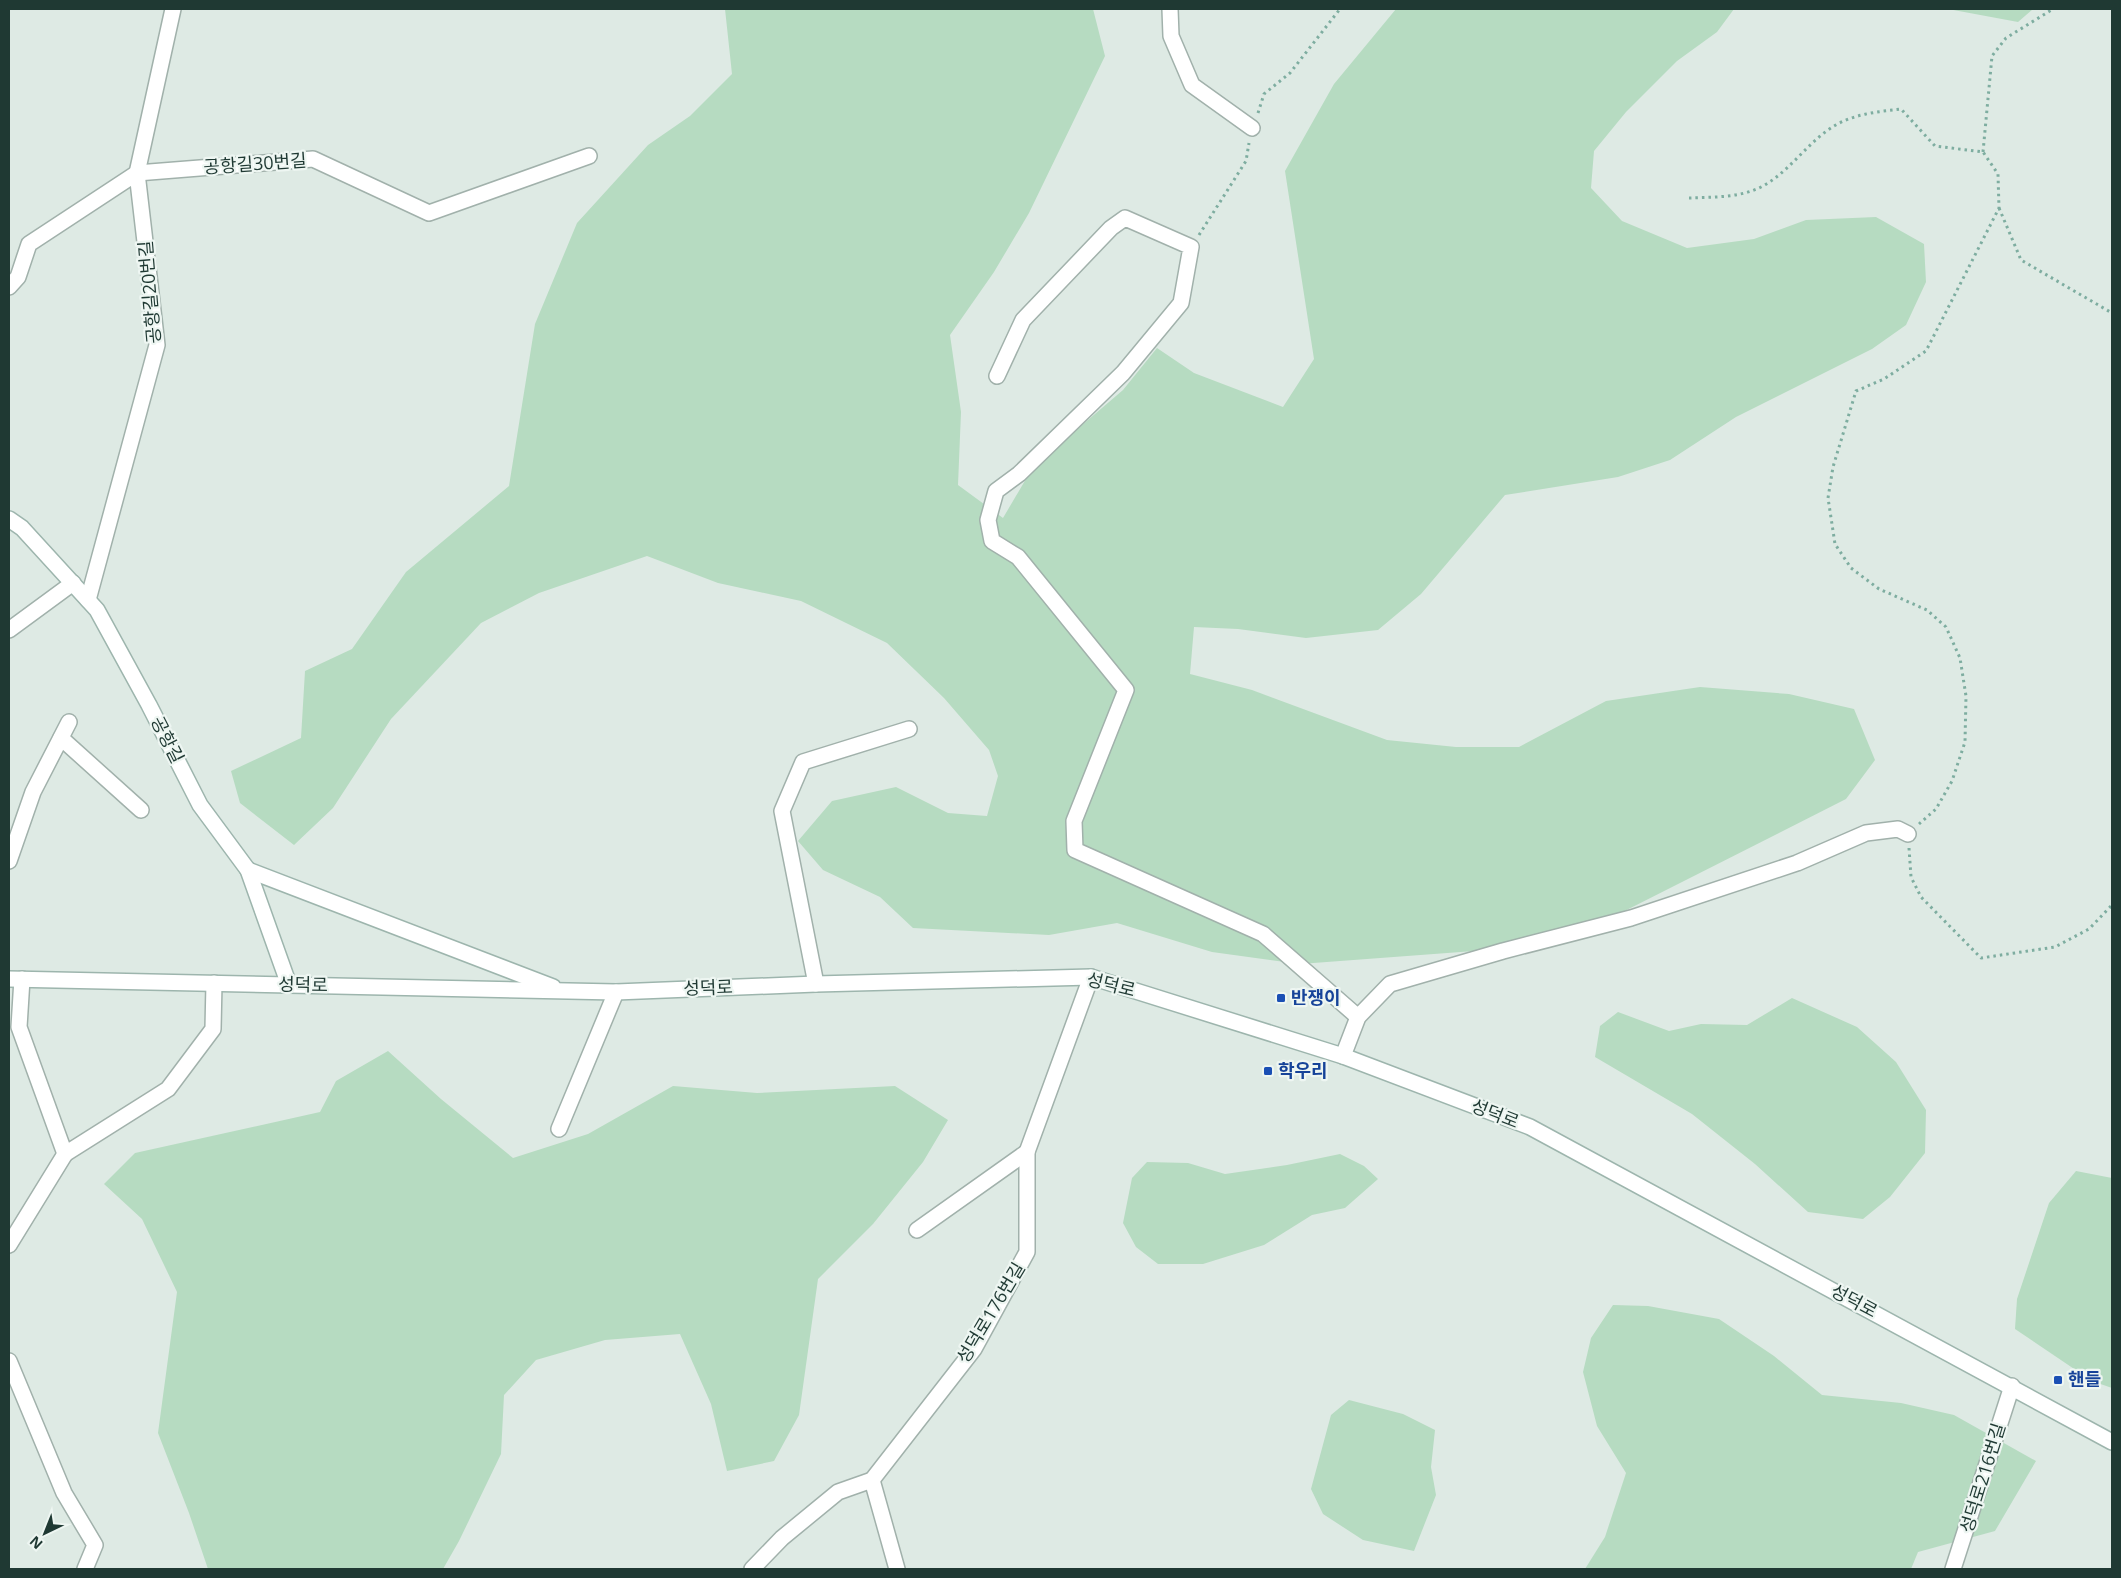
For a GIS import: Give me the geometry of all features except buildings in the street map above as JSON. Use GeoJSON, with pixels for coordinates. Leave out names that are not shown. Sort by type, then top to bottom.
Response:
{"type":"FeatureCollection","features":[{"type":"Feature","properties":{"kind":"street","name":"공항길20번길"},"geometry":{"type":"LineString","coordinates":[[88,600],[157,344],[137,172],[173,9]]}},
{"type":"Feature","properties":{"kind":"street"},"geometry":{"type":"LineString","coordinates":[[1170,9],[1171,36],[1192,85],[1252,128]]}},
{"type":"Feature","properties":{"kind":"street","name":"공항길30번길"},"geometry":{"type":"LineString","coordinates":[[9,288],[18,277],[29,244],[137,172],[313,159],[429,213],[590,156]]}},
{"type":"Feature","properties":{"kind":"street"},"geometry":{"type":"LineString","coordinates":[[997,376],[1024,320],[1111,228],[1125,218],[1191,247],[1181,303],[1122,373],[1018,474],[996,491],[988,520],[992,541],[1018,557],[1126,690],[1074,822],[1075,850],[1263,934],[1358,1018]]}},
{"type":"Feature","properties":{"kind":"street","name":"공항길"},"geometry":{"type":"LineString","coordinates":[[9,519],[22,528],[97,610],[149,705],[200,805],[248,870],[289,985]]}},
{"type":"Feature","properties":{"kind":"street"},"geometry":{"type":"LineString","coordinates":[[9,630],[73,583]]}},
{"type":"Feature","properties":{"kind":"street"},"geometry":{"type":"LineString","coordinates":[[9,861],[33,792],[70,722]]}},
{"type":"Feature","properties":{"kind":"street"},"geometry":{"type":"LineString","coordinates":[[816,984],[782,811],[803,762],[909,729]]}},
{"type":"Feature","properties":{"kind":"street"},"geometry":{"type":"LineString","coordinates":[[61,738],[141,810]]}},
{"type":"Feature","properties":{"kind":"street"},"geometry":{"type":"LineString","coordinates":[[1343,1056],[1358,1018],[1390,984],[1503,951],[1631,918],[1797,863],[1866,833],[1898,829],[1908,834]]}},
{"type":"Feature","properties":{"kind":"street"},"geometry":{"type":"LineString","coordinates":[[248,870],[564,991]]}},
{"type":"Feature","properties":{"kind":"street","name":"성덕로"},"geometry":{"type":"LineString","coordinates":[[15,979],[616,992],[816,984],[1091,977],[1343,1056],[1530,1127],[2012,1386],[2112,1442]]}},
{"type":"Feature","properties":{"kind":"street","name":"성덕로176번길"},"geometry":{"type":"LineString","coordinates":[[872,1480],[974,1349],[1027,1252],[1027,1152],[1091,977]]}},
{"type":"Feature","properties":{"kind":"street"},"geometry":{"type":"LineString","coordinates":[[15,979],[19,1026],[65,1154]]}},
{"type":"Feature","properties":{"kind":"street"},"geometry":{"type":"LineString","coordinates":[[9,1245],[65,1154],[168,1089],[214,1030],[214,983]]}},
{"type":"Feature","properties":{"kind":"street"},"geometry":{"type":"LineString","coordinates":[[559,1129],[616,992]]}},
{"type":"Feature","properties":{"kind":"street"},"geometry":{"type":"LineString","coordinates":[[917,1230],[1027,1152]]}},
{"type":"Feature","properties":{"kind":"street"},"geometry":{"type":"LineString","coordinates":[[9,1361],[64,1493],[95,1545],[85,1569]]}},
{"type":"Feature","properties":{"kind":"street","name":"성덕로216번길"},"geometry":{"type":"LineString","coordinates":[[1953,1569],[2012,1386]]}},
{"type":"Feature","properties":{"kind":"street"},"geometry":{"type":"LineString","coordinates":[[752,1569],[782,1538],[838,1492],[872,1480],[897,1569]]}},
{"type":"Feature","properties":{"kind":"path"},"geometry":{"type":"LineString","coordinates":[[2053,9],[2006,38],[1992,56],[1983,152],[1998,174],[1999,208],[2021,260],[2112,313]]}},
{"type":"Feature","properties":{"kind":"path"},"geometry":{"type":"LineString","coordinates":[[1688,198],[1731,195],[1760,188],[1787,169],[1828,130],[1865,113],[1901,110],[1935,146],[1983,152]]}},
{"type":"Feature","properties":{"kind":"path"},"geometry":{"type":"LineString","coordinates":[[1999,208],[1926,351],[1884,379],[1856,391],[1833,467],[1828,498],[1836,544],[1851,568],[1880,589],[1927,610],[1946,627],[1960,658],[1966,696],[1965,742],[1952,781],[1936,809],[1908,834],[1911,877],[1921,898],[1981,958],[2055,947],[2089,929],[2112,905]]}},
{"type":"Feature","properties":{"kind":"green space"},"geometry":{"type":"Polygon","coordinates":[[[725,9],[1093,9],[1105,56],[1029,213],[994,272],[950,335],[961,412],[958,485],[1003,518],[1033,467],[1123,390],[1157,348],[1194,373],[1283,407],[1314,359],[1285,171],[1334,84],[1396,9],[1734,9],[1717,32],[1677,61],[1626,112],[1594,151],[1591,188],[1622,221],[1687,248],[1754,239],[1806,220],[1876,217],[1924,244],[1926,282],[1906,325],[1872,349],[1736,417],[1670,460],[1618,477],[1505,495],[1421,594],[1378,630],[1306,638],[1238,629],[1194,627],[1190,674],[1252,690],[1387,740],[1456,747],[1519,747],[1606,701],[1700,687],[1789,694],[1854,709],[1875,760],[1846,799],[1585,931],[1474,951],[1300,964],[1212,952],[1117,923],[1049,935],[913,928],[880,897],[823,870],[798,841],[832,801],[896,787],[948,813],[987,816],[998,776],[989,750],[944,698],[887,643],[801,601],[718,583],[647,556],[539,593],[481,623],[391,719],[333,808],[294,845],[240,803],[231,771],[301,738],[305,671],[352,649],[406,572],[509,486],[535,324],[577,223],[648,145],[690,116],[732,74],[725,9]]]}},
{"type":"Feature","properties":{"kind":"green space"},"geometry":{"type":"Polygon","coordinates":[[[1948,9],[2033,9],[2018,22],[1948,9]]]}},
{"type":"Feature","properties":{"kind":"green space"},"geometry":{"type":"Polygon","coordinates":[[[1792,998],[1857,1027],[1896,1062],[1926,1110],[1925,1153],[1890,1197],[1863,1219],[1808,1212],[1755,1164],[1692,1114],[1595,1057],[1600,1026],[1618,1012],[1669,1031],[1701,1024],[1747,1025],[1792,998]]]}},
{"type":"Feature","properties":{"kind":"green space"},"geometry":{"type":"Polygon","coordinates":[[[388,1051],[441,1099],[513,1158],[588,1134],[673,1086],[757,1093],[895,1086],[948,1120],[923,1162],[873,1224],[818,1279],[799,1415],[774,1461],[727,1471],[711,1404],[680,1334],[605,1340],[536,1360],[504,1395],[501,1454],[459,1541],[443,1569],[208,1569],[158,1433],[177,1292],[142,1219],[104,1184],[135,1153],[320,1112],[336,1081],[388,1051]]]}},
{"type":"Feature","properties":{"kind":"green space"},"geometry":{"type":"Polygon","coordinates":[[[1340,1154],[1364,1166],[1378,1179],[1345,1208],[1312,1215],[1264,1245],[1203,1264],[1158,1264],[1136,1247],[1123,1223],[1132,1178],[1147,1162],[1188,1163],[1225,1174],[1287,1165],[1340,1154]]]}},
{"type":"Feature","properties":{"kind":"green space"},"geometry":{"type":"Polygon","coordinates":[[[2076,1171],[2112,1178],[2112,1388],[2092,1381],[2015,1329],[2017,1299],[2049,1203],[2076,1171]]]}},
{"type":"Feature","properties":{"kind":"green space"},"geometry":{"type":"Polygon","coordinates":[[[1613,1305],[1648,1306],[1719,1319],[1774,1356],[1822,1395],[1901,1403],[1954,1415],[2036,1461],[1995,1531],[1918,1552],[1911,1569],[1585,1569],[1605,1537],[1626,1473],[1597,1426],[1583,1372],[1591,1338],[1613,1305]]]}},
{"type":"Feature","properties":{"kind":"green space"},"geometry":{"type":"Polygon","coordinates":[[[1349,1400],[1403,1414],[1435,1430],[1431,1467],[1436,1495],[1414,1551],[1363,1540],[1323,1514],[1311,1489],[1331,1415],[1349,1400]]]}},
{"type":"Feature","properties":{"kind":"place","name":"반쟁이"},"geometry":{"type":"Point","coordinates":[1281,998]}},
{"type":"Feature","properties":{"kind":"place","name":"학우리"},"geometry":{"type":"Point","coordinates":[1268,1071]}},
{"type":"Feature","properties":{"kind":"place","name":"핸들"},"geometry":{"type":"Point","coordinates":[2058,1380]}}]}
